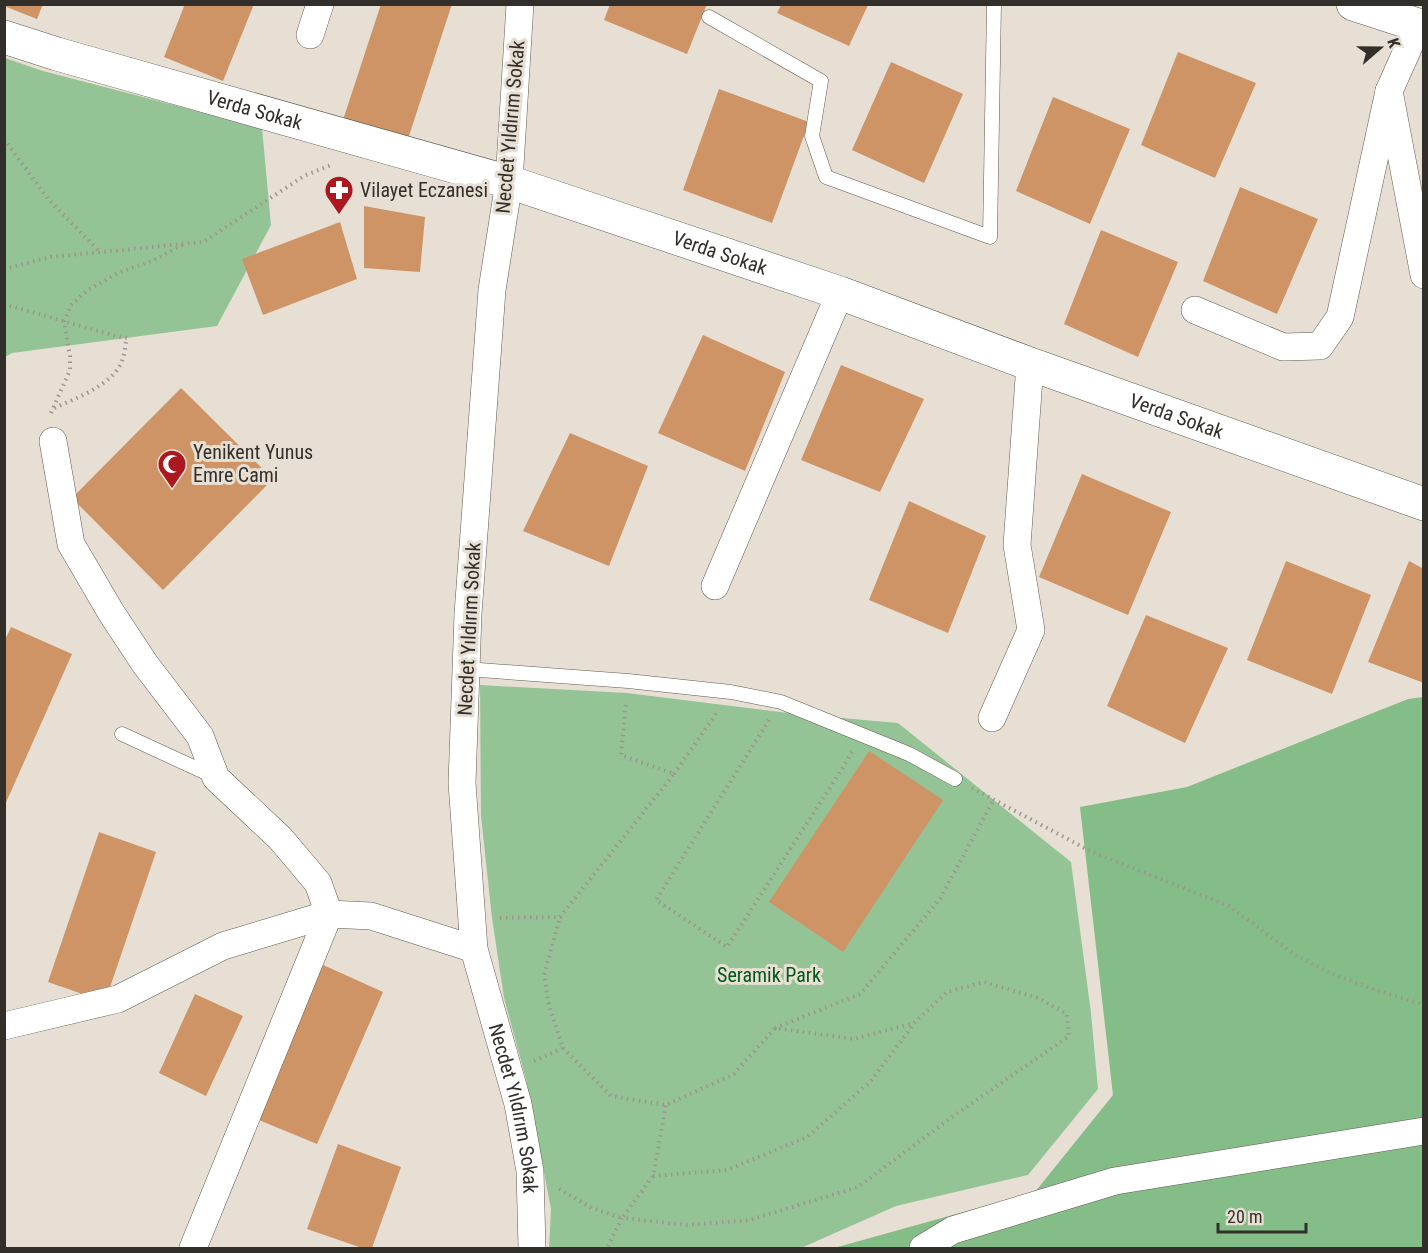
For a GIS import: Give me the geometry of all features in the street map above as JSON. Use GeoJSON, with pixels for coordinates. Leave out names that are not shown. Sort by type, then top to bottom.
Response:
{"type":"FeatureCollection","features":[{"type":"Feature","properties":{"kind":"street"},"geometry":{"type":"LineString","coordinates":[[310,35],[320,4]]}},
{"type":"Feature","properties":{"kind":"street","name":"Necdet Yıldırım Sokak"},"geometry":{"type":"LineString","coordinates":[[520,4],[509,182],[492,290],[469,603],[462,783],[474,949],[518,1104],[530,1171],[532,1248]]}},
{"type":"Feature","properties":{"kind":"street"},"geometry":{"type":"LineString","coordinates":[[1195,310],[1283,347],[1320,346],[1340,317],[1389,91],[1421,27],[1353,4]]}},
{"type":"Feature","properties":{"kind":"street","name":"Verda Sokak"},"geometry":{"type":"LineString","coordinates":[[4,37],[509,182],[840,293],[1030,364],[1424,504]]}},
{"type":"Feature","properties":{"kind":"street"},"geometry":{"type":"LineString","coordinates":[[1389,91],[1424,275]]}},
{"type":"Feature","properties":{"kind":"street"},"geometry":{"type":"LineString","coordinates":[[715,586],[840,293]]}},
{"type":"Feature","properties":{"kind":"street"},"geometry":{"type":"LineString","coordinates":[[992,718],[1031,630],[1017,545],[1030,364]]}},
{"type":"Feature","properties":{"kind":"street"},"geometry":{"type":"LineString","coordinates":[[53,441],[70,544],[145,664],[200,736],[216,778],[280,838],[318,883],[329,914],[193,1248]]}},
{"type":"Feature","properties":{"kind":"street"},"geometry":{"type":"LineString","coordinates":[[4,1026],[118,999],[224,946],[329,914],[371,916],[474,949]]}},
{"type":"Feature","properties":{"kind":"street"},"geometry":{"type":"LineString","coordinates":[[923,1248],[953,1230],[1115,1181],[1424,1131]]}},
{"type":"Feature","properties":{"kind":"lane"},"geometry":{"type":"LineString","coordinates":[[709,17],[821,81],[812,136],[826,177],[990,237],[994,4]]}},
{"type":"Feature","properties":{"kind":"lane"},"geometry":{"type":"LineString","coordinates":[[466,669],[628,681],[731,692],[781,702],[909,754],[955,779]]}},
{"type":"Feature","properties":{"kind":"lane"},"geometry":{"type":"LineString","coordinates":[[122,734],[216,778]]}},
{"type":"Feature","properties":{"kind":"path"},"geometry":{"type":"LineString","coordinates":[[4,139],[48,199],[99,252]]}},
{"type":"Feature","properties":{"kind":"path"},"geometry":{"type":"LineString","coordinates":[[4,269],[50,257],[203,242],[304,176],[337,163]]}},
{"type":"Feature","properties":{"kind":"path"},"geometry":{"type":"LineString","coordinates":[[53,441],[51,413],[70,370],[64,322],[71,304],[88,290],[118,273],[154,260],[184,243]]}},
{"type":"Feature","properties":{"kind":"path"},"geometry":{"type":"LineString","coordinates":[[4,304],[127,338],[122,362],[114,376],[85,395],[53,408]]}},
{"type":"Feature","properties":{"kind":"path"},"geometry":{"type":"LineString","coordinates":[[628,681],[621,755],[674,774]]}},
{"type":"Feature","properties":{"kind":"path"},"geometry":{"type":"LineString","coordinates":[[731,692],[674,774],[560,917],[544,975],[549,1006],[563,1048],[611,1096],[666,1104],[734,1074],[775,1028],[860,994],[940,899],[994,799]]}},
{"type":"Feature","properties":{"kind":"path"},"geometry":{"type":"LineString","coordinates":[[781,702],[656,900],[727,947],[842,769],[861,734]]}},
{"type":"Feature","properties":{"kind":"path"},"geometry":{"type":"LineString","coordinates":[[955,779],[1092,852],[1229,906],[1294,954],[1330,973],[1424,1005]]}},
{"type":"Feature","properties":{"kind":"path"},"geometry":{"type":"LineString","coordinates":[[472,918],[560,917]]}},
{"type":"Feature","properties":{"kind":"path"},"geometry":{"type":"LineString","coordinates":[[530,1171],[592,1208],[622,1218],[688,1225],[750,1220],[858,1187],[952,1117],[1069,1036],[1066,1014],[1038,998],[984,982],[947,992],[914,1023],[870,1082],[807,1137],[727,1170],[653,1176]]}},
{"type":"Feature","properties":{"kind":"path"},"geometry":{"type":"LineString","coordinates":[[775,1028],[854,1039],[914,1023]]}},
{"type":"Feature","properties":{"kind":"path"},"geometry":{"type":"LineString","coordinates":[[509,1073],[563,1048]]}},
{"type":"Feature","properties":{"kind":"path"},"geometry":{"type":"LineString","coordinates":[[607,1248],[622,1218],[653,1176],[666,1104]]}},
{"type":"Feature","properties":{"kind":"green space"},"geometry":{"type":"Polygon","coordinates":[[[5,58],[43,71],[262,128],[271,225],[217,326],[12,353],[5,357],[5,58]]]}},
{"type":"Feature","properties":{"kind":"green space","name":"Seramik Park"},"geometry":{"type":"Polygon","coordinates":[[[480,685],[627,693],[797,714],[898,723],[1071,862],[1091,1013],[1098,1089],[1028,1175],[896,1206],[801,1248],[549,1248],[551,1209],[526,1079],[504,998],[492,918],[481,816],[480,685]]]}},
{"type":"Feature","properties":{"kind":"green space"},"geometry":{"type":"Polygon","coordinates":[[[1423,697],[1423,1248],[834,1248],[1035,1192],[1113,1095],[1080,807],[1187,787],[1408,699],[1423,697]]]}},
{"type":"Feature","properties":{"kind":"building"},"geometry":{"type":"Polygon","coordinates":[[[4,4],[43,4],[37,19],[4,6],[4,4]]]}},
{"type":"Feature","properties":{"kind":"building"},"geometry":{"type":"Polygon","coordinates":[[[185,4],[254,4],[223,81],[164,57],[185,4]]]}},
{"type":"Feature","properties":{"kind":"building"},"geometry":{"type":"Polygon","coordinates":[[[381,4],[452,4],[407,142],[342,123],[381,4]]]}},
{"type":"Feature","properties":{"kind":"building"},"geometry":{"type":"Polygon","coordinates":[[[610,4],[707,4],[687,54],[604,20],[610,4]]]}},
{"type":"Feature","properties":{"kind":"building"},"geometry":{"type":"Polygon","coordinates":[[[781,5],[868,5],[849,46],[777,13],[781,5]]]}},
{"type":"Feature","properties":{"kind":"building"},"geometry":{"type":"Polygon","coordinates":[[[1178,52],[1256,83],[1215,178],[1141,145],[1178,52]]]}},
{"type":"Feature","properties":{"kind":"building"},"geometry":{"type":"Polygon","coordinates":[[[891,62],[963,94],[924,183],[852,150],[891,62]]]}},
{"type":"Feature","properties":{"kind":"building"},"geometry":{"type":"Polygon","coordinates":[[[719,89],[809,122],[772,223],[683,190],[719,89]]]}},
{"type":"Feature","properties":{"kind":"building"},"geometry":{"type":"Polygon","coordinates":[[[1053,97],[1130,129],[1090,224],[1016,191],[1053,97]]]}},
{"type":"Feature","properties":{"kind":"building"},"geometry":{"type":"Polygon","coordinates":[[[1240,187],[1318,219],[1277,314],[1203,281],[1240,187]]]}},
{"type":"Feature","properties":{"kind":"building"},"geometry":{"type":"Polygon","coordinates":[[[364,206],[425,217],[420,272],[364,268],[364,206]]]}},
{"type":"Feature","properties":{"kind":"building"},"geometry":{"type":"Polygon","coordinates":[[[340,222],[357,279],[263,315],[242,259],[340,222]]]}},
{"type":"Feature","properties":{"kind":"building"},"geometry":{"type":"Polygon","coordinates":[[[1101,230],[1178,262],[1138,357],[1064,324],[1101,230]]]}},
{"type":"Feature","properties":{"kind":"building"},"geometry":{"type":"Polygon","coordinates":[[[703,335],[785,372],[745,471],[658,433],[703,335]]]}},
{"type":"Feature","properties":{"kind":"building"},"geometry":{"type":"Polygon","coordinates":[[[841,365],[924,399],[880,492],[801,460],[841,365]]]}},
{"type":"Feature","properties":{"kind":"building","name":"Yenikent Yunus Emre Cami"},"geometry":{"type":"Polygon","coordinates":[[[181,388],[273,479],[163,590],[72,498],[181,388]]]}},
{"type":"Feature","properties":{"kind":"building"},"geometry":{"type":"Polygon","coordinates":[[[570,433],[648,466],[609,566],[523,531],[570,433]]]}},
{"type":"Feature","properties":{"kind":"building"},"geometry":{"type":"Polygon","coordinates":[[[1082,474],[1171,512],[1128,615],[1039,577],[1082,474]]]}},
{"type":"Feature","properties":{"kind":"building"},"geometry":{"type":"Polygon","coordinates":[[[909,501],[986,536],[948,633],[869,600],[909,501]]]}},
{"type":"Feature","properties":{"kind":"building"},"geometry":{"type":"Polygon","coordinates":[[[1286,561],[1371,595],[1332,694],[1247,660],[1286,561]]]}},
{"type":"Feature","properties":{"kind":"building"},"geometry":{"type":"Polygon","coordinates":[[[1409,561],[1424,569],[1424,683],[1368,662],[1409,561]]]}},
{"type":"Feature","properties":{"kind":"building"},"geometry":{"type":"Polygon","coordinates":[[[1146,615],[1228,648],[1185,743],[1107,706],[1146,615]]]}},
{"type":"Feature","properties":{"kind":"building"},"geometry":{"type":"Polygon","coordinates":[[[11,627],[72,654],[4,807],[4,642],[11,627]]]}},
{"type":"Feature","properties":{"kind":"building"},"geometry":{"type":"Polygon","coordinates":[[[869,751],[943,800],[843,952],[769,902],[869,751]]]}},
{"type":"Feature","properties":{"kind":"building"},"geometry":{"type":"Polygon","coordinates":[[[99,832],[156,852],[105,1002],[48,982],[99,832]]]}},
{"type":"Feature","properties":{"kind":"building"},"geometry":{"type":"Polygon","coordinates":[[[321,964],[383,992],[317,1144],[247,1115],[321,964]]]}},
{"type":"Feature","properties":{"kind":"building"},"geometry":{"type":"Polygon","coordinates":[[[195,994],[243,1016],[206,1096],[159,1073],[195,994]]]}},
{"type":"Feature","properties":{"kind":"building"},"geometry":{"type":"Polygon","coordinates":[[[338,1144],[401,1167],[372,1248],[362,1248],[307,1229],[338,1144]]]}},
{"type":"Feature","properties":{"kind":"place","name":"Vilayet Eczanesi"},"geometry":{"type":"Point","coordinates":[339,216]}},
{"type":"Feature","properties":{"kind":"place","name":"Yenikent Yunus Emre Cami"},"geometry":{"type":"Point","coordinates":[172,490]}}]}
